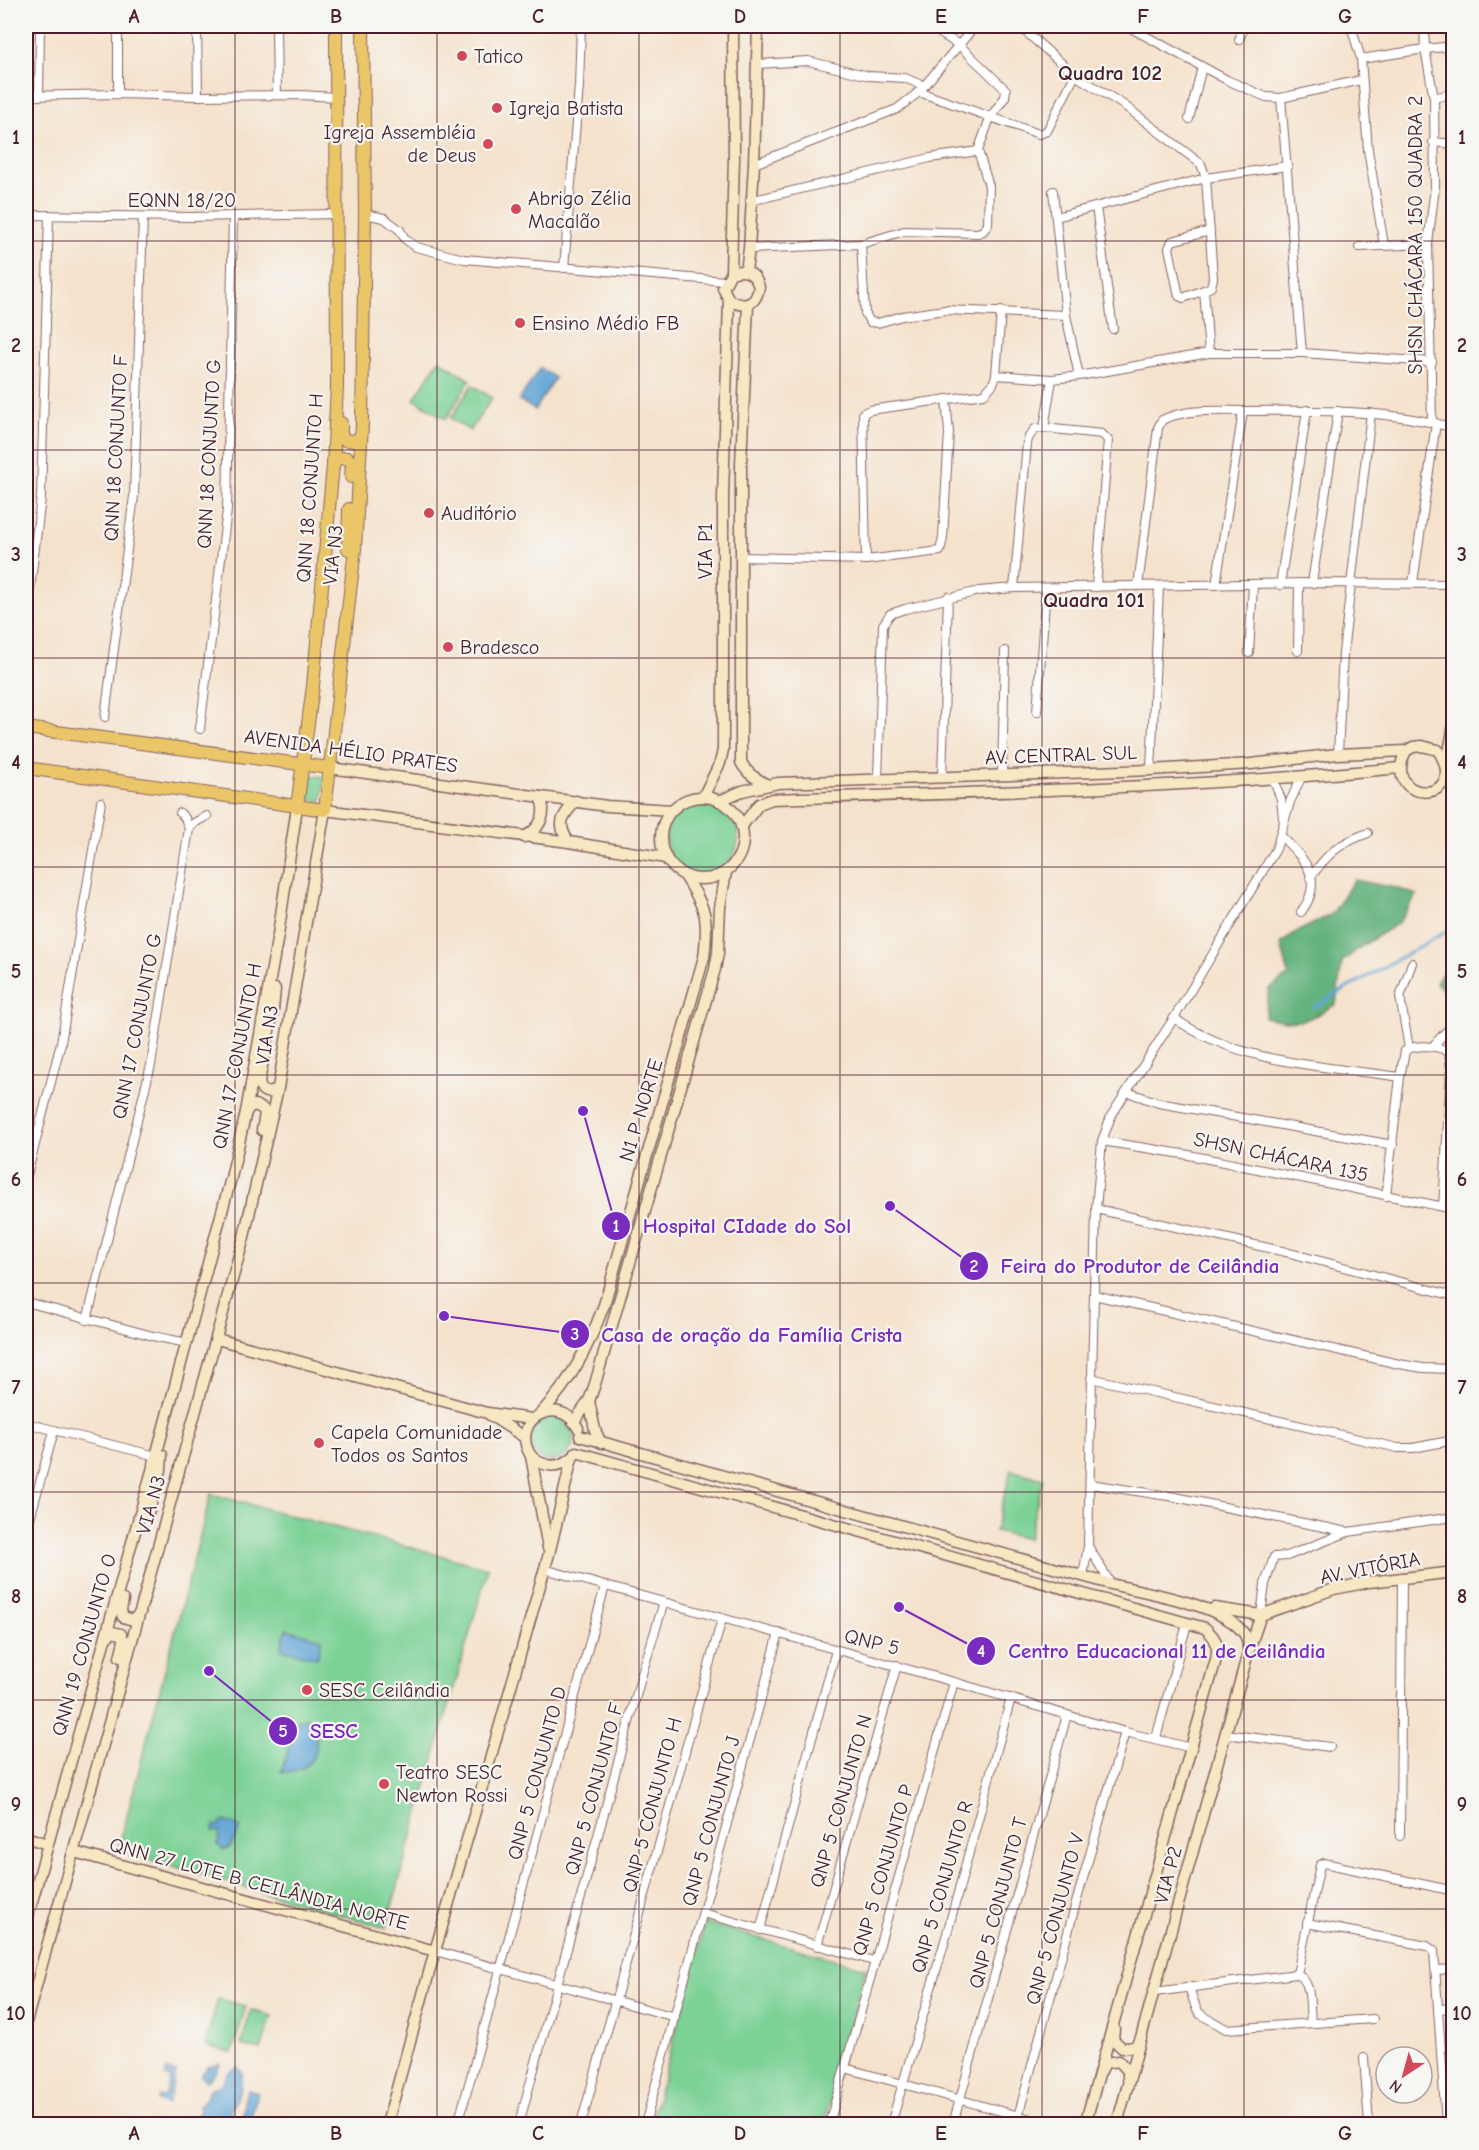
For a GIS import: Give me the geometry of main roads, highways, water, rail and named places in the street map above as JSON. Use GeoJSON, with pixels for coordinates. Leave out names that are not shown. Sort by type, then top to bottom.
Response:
{"type":"FeatureCollection","features":[{"type":"Feature","properties":{"kind":"main road","name":"QNN 18 CONJUNTO H"},"geometry":{"type":"LineString","coordinates":[[303,764],[313,686],[333,465],[337,387],[336,26]]}},
{"type":"Feature","properties":{"kind":"main road","name":"VIA N3"},"geometry":{"type":"LineString","coordinates":[[26,2022],[244,1237],[278,1088],[325,810],[354,549],[361,435],[365,214],[363,26]]}},
{"type":"Feature","properties":{"kind":"main road","name":"VIA P1"},"geometry":{"type":"LineString","coordinates":[[703,797],[720,763],[723,750],[723,496],[729,300],[723,288],[728,277],[734,157],[733,26]]}},
{"type":"Feature","properties":{"kind":"main road"},"geometry":{"type":"LineString","coordinates":[[728,277],[738,270],[746,271],[749,249],[758,26]]}},
{"type":"Feature","properties":{"kind":"main road","name":"VIA P1"},"geometry":{"type":"LineString","coordinates":[[746,271],[757,280],[759,287],[754,300],[748,304],[741,464],[741,762],[753,777],[766,784]]}},
{"type":"Feature","properties":{"kind":"main road"},"geometry":{"type":"LineString","coordinates":[[729,300],[738,305],[748,304]]}},
{"type":"Feature","properties":{"kind":"main road"},"geometry":{"type":"LineString","coordinates":[[338,314],[345,361],[341,434],[345,440],[352,442],[361,435]]}},
{"type":"Feature","properties":{"kind":"main road"},"geometry":{"type":"LineString","coordinates":[[333,465],[340,457],[348,458],[352,464],[347,533],[350,583]]}},
{"type":"Feature","properties":{"kind":"main road"},"geometry":{"type":"LineString","coordinates":[[723,630],[731,636],[741,633]]}},
{"type":"Feature","properties":{"kind":"main road"},"geometry":{"type":"LineString","coordinates":[[723,666],[733,657],[741,665]]}},
{"type":"Feature","properties":{"kind":"main road"},"geometry":{"type":"LineString","coordinates":[[1406,751],[1400,768],[1404,783],[1416,791],[1425,793],[1435,790],[1449,775],[1450,745],[1454,724]]}},
{"type":"Feature","properties":{"kind":"main road","name":"AVENIDA HÉLIO PRATES"},"geometry":{"type":"LineString","coordinates":[[26,728],[607,806],[672,810]]}},
{"type":"Feature","properties":{"kind":"main road"},"geometry":{"type":"LineString","coordinates":[[1449,775],[1438,750],[1450,745]]}},
{"type":"Feature","properties":{"kind":"main road","name":"AV. CENTRAL SUL"},"geometry":{"type":"LineString","coordinates":[[720,801],[766,784],[1151,770],[1251,764],[1338,754],[1406,751],[1422,746],[1438,750]]}},
{"type":"Feature","properties":{"kind":"main road"},"geometry":{"type":"LineString","coordinates":[[297,807],[303,764]]}},
{"type":"Feature","properties":{"kind":"main road"},"geometry":{"type":"LineString","coordinates":[[26,768],[297,807],[569,842],[666,858]]}},
{"type":"Feature","properties":{"kind":"main road","name":"AV. CENTRAL SUL"},"geometry":{"type":"LineString","coordinates":[[742,826],[759,804],[772,799],[986,794],[1301,778],[1400,768]]}},
{"type":"Feature","properties":{"kind":"main road"},"geometry":{"type":"LineString","coordinates":[[524,837],[531,834],[540,823],[543,810],[540,797]]}},
{"type":"Feature","properties":{"kind":"main road"},"geometry":{"type":"LineString","coordinates":[[703,797],[720,801],[733,811],[742,826],[741,852],[738,860],[726,872],[718,876],[702,880],[685,876],[677,871],[666,858],[661,842],[663,825],[672,810],[686,800],[703,797]]}},
{"type":"Feature","properties":{"kind":"main road"},"geometry":{"type":"LineString","coordinates":[[569,842],[562,833],[562,821],[564,814],[576,801]]}},
{"type":"Feature","properties":{"kind":"main road","name":"QNN 17 CONJUNTO H"},"geometry":{"type":"LineString","coordinates":[[188,1343],[246,1112],[278,935],[297,807]]}},
{"type":"Feature","properties":{"kind":"main road","name":"N1 P NORTE"},"geometry":{"type":"LineString","coordinates":[[574,1422],[589,1401],[715,969],[720,907],[726,872]]}},
{"type":"Feature","properties":{"kind":"main road","name":"N1 P NORTE"},"geometry":{"type":"LineString","coordinates":[[537,1416],[562,1389],[581,1360],[604,1305],[704,957],[706,915],[697,894],[685,876]]}},
{"type":"Feature","properties":{"kind":"main road"},"geometry":{"type":"LineString","coordinates":[[278,935],[273,1010],[259,1082],[266,1093],[278,1088]]}},
{"type":"Feature","properties":{"kind":"main road"},"geometry":{"type":"LineString","coordinates":[[244,1237],[265,1114],[258,1106],[252,1106],[246,1112]]}},
{"type":"Feature","properties":{"kind":"main road"},"geometry":{"type":"LineString","coordinates":[[217,1339],[487,1413],[537,1416],[550,1411],[559,1412],[574,1422],[580,1436],[549,1554],[387,2124]]}},
{"type":"Feature","properties":{"kind":"main road","name":"VIA N3"},"geometry":{"type":"LineString","coordinates":[[156,1456],[188,1343]]}},
{"type":"Feature","properties":{"kind":"main road"},"geometry":{"type":"LineString","coordinates":[[589,1401],[595,1430],[601,1443]]}},
{"type":"Feature","properties":{"kind":"main road"},"geometry":{"type":"LineString","coordinates":[[487,1413],[524,1437]]}},
{"type":"Feature","properties":{"kind":"main road"},"geometry":{"type":"LineString","coordinates":[[537,1416],[527,1427],[524,1437],[531,1456],[549,1554]]}},
{"type":"Feature","properties":{"kind":"main road"},"geometry":{"type":"LineString","coordinates":[[140,1613],[133,1620],[126,1619],[121,1614],[121,1606],[160,1470],[164,1428]]}},
{"type":"Feature","properties":{"kind":"main road"},"geometry":{"type":"LineString","coordinates":[[580,1436],[1111,1584],[1200,1606],[1260,1616],[1248,1653]]}},
{"type":"Feature","properties":{"kind":"main road"},"geometry":{"type":"LineString","coordinates":[[531,1456],[546,1466],[564,1464],[574,1455]]}},
{"type":"Feature","properties":{"kind":"main road","name":"VIA P2"},"geometry":{"type":"LineString","coordinates":[[574,1455],[1205,1628],[1217,1640],[1216,1659],[1192,1748],[1085,2124]]}},
{"type":"Feature","properties":{"kind":"main road","name":"QNN 19 CONJUNTO O"},"geometry":{"type":"LineString","coordinates":[[26,1923],[156,1456]]}},
{"type":"Feature","properties":{"kind":"main road","name":"AV. VITÓRIA"},"geometry":{"type":"LineString","coordinates":[[1260,1616],[1334,1589],[1402,1577],[1454,1572]]}},
{"type":"Feature","properties":{"kind":"main road","name":"VIA P2"},"geometry":{"type":"LineString","coordinates":[[1117,2124],[1248,1653],[1245,1635],[1220,1613],[1200,1606]]}},
{"type":"Feature","properties":{"kind":"main road"},"geometry":{"type":"LineString","coordinates":[[81,1826],[84,1785],[124,1644],[123,1637],[118,1632],[112,1632],[106,1638]]}},
{"type":"Feature","properties":{"kind":"main road"},"geometry":{"type":"LineString","coordinates":[[26,1838],[47,1844]]}},
{"type":"Feature","properties":{"kind":"main road","name":"QNN 27 LOTE B CEILÂNDIA NORTE"},"geometry":{"type":"LineString","coordinates":[[74,1852],[435,1952]]}},
{"type":"Feature","properties":{"kind":"main road"},"geometry":{"type":"LineString","coordinates":[[1114,2026],[1113,2039],[1122,2048],[1135,2047],[1142,2036]]}},
{"type":"Feature","properties":{"kind":"main road"},"geometry":{"type":"LineString","coordinates":[[1099,2076],[1105,2063],[1119,2061],[1128,2071],[1128,2085]]}},
{"type":"Feature","properties":{"kind":"water"},"geometry":{"type":"Polygon","coordinates":[[[540,368],[555,378],[535,410],[519,400],[540,368]]]}},
{"type":"Feature","properties":{"kind":"water"},"geometry":{"type":"Polygon","coordinates":[[[286,1629],[322,1639],[317,1658],[281,1649],[286,1629]]]}},
{"type":"Feature","properties":{"kind":"water"},"geometry":{"type":"Polygon","coordinates":[[[307,1718],[316,1737],[317,1747],[314,1755],[302,1768],[281,1772],[298,1720],[307,1718]]]}},
{"type":"Feature","properties":{"kind":"water"},"geometry":{"type":"Polygon","coordinates":[[[225,1821],[241,1828],[230,1847],[223,1850],[218,1845],[220,1832],[213,1831],[214,1825],[220,1826],[221,1822],[225,1821]]]}},
{"type":"Feature","properties":{"kind":"water"},"geometry":{"type":"Polygon","coordinates":[[[220,2064],[206,2081],[201,2076],[207,2067],[220,2064]]]}},
{"type":"Feature","properties":{"kind":"water"},"geometry":{"type":"Polygon","coordinates":[[[238,2067],[243,2074],[241,2088],[231,2110],[236,2124],[192,2124],[200,2111],[199,2105],[206,2099],[209,2089],[221,2085],[228,2073],[238,2067]]]}},
{"type":"Feature","properties":{"kind":"water"},"geometry":{"type":"Polygon","coordinates":[[[167,2070],[176,2073],[168,2104],[158,2101],[159,2096],[165,2097],[171,2078],[165,2076],[167,2070]]]}},
{"type":"Feature","properties":{"kind":"water"},"geometry":{"type":"Polygon","coordinates":[[[248,2090],[258,2093],[249,2124],[243,2124],[244,2102],[248,2090]]]}},
{"type":"Feature","properties":{"kind":"waterway"},"geometry":{"type":"LineString","coordinates":[[1314,1007],[1454,927]]}},
{"type":"Feature","properties":{"kind":"place","name":"Tatico"},"geometry":{"type":"Point","coordinates":[462,56]}},
{"type":"Feature","properties":{"kind":"place","name":"Igreja Batista"},"geometry":{"type":"Point","coordinates":[497,108]}},
{"type":"Feature","properties":{"kind":"place","name":"Igreja Assembléia de Deus"},"geometry":{"type":"Point","coordinates":[488,144]}},
{"type":"Feature","properties":{"kind":"place","name":"Abrigo Zélia Macalão"},"geometry":{"type":"Point","coordinates":[516,209]}},
{"type":"Feature","properties":{"kind":"place","name":"Ensino Médio FB"},"geometry":{"type":"Point","coordinates":[520,323]}},
{"type":"Feature","properties":{"kind":"place","name":"Auditório"},"geometry":{"type":"Point","coordinates":[429,513]}},
{"type":"Feature","properties":{"kind":"place","name":"Bradesco"},"geometry":{"type":"Point","coordinates":[448,647]}},
{"type":"Feature","properties":{"kind":"place","name":"Hospital CIdade do Sol"},"geometry":{"type":"Point","coordinates":[583,1111]}},
{"type":"Feature","properties":{"kind":"place","name":"Feira do Produtor de Ceilândia"},"geometry":{"type":"Point","coordinates":[890,1206]}},
{"type":"Feature","properties":{"kind":"place","name":"Casa de oração da Família Crista"},"geometry":{"type":"Point","coordinates":[444,1316]}},
{"type":"Feature","properties":{"kind":"place","name":"Capela Comunidade Todos os Santos"},"geometry":{"type":"Point","coordinates":[319,1443]}},
{"type":"Feature","properties":{"kind":"place","name":"Centro Educacional 11 de Ceilândia"},"geometry":{"type":"Point","coordinates":[899,1607]}},
{"type":"Feature","properties":{"kind":"place","name":"SESC"},"geometry":{"type":"Point","coordinates":[209,1671]}},
{"type":"Feature","properties":{"kind":"place","name":"SESC Ceilândia"},"geometry":{"type":"Point","coordinates":[307,1690]}},
{"type":"Feature","properties":{"kind":"place","name":"Teatro SESC Newton Rossi"},"geometry":{"type":"Point","coordinates":[384,1784]}},
{"type":"Feature","properties":{"kind":"district","name":"Quadra 102"},"geometry":{"type":"Point","coordinates":[1110,73]}},
{"type":"Feature","properties":{"kind":"district","name":"Quadra 101"},"geometry":{"type":"Point","coordinates":[1094,600]}}]}
